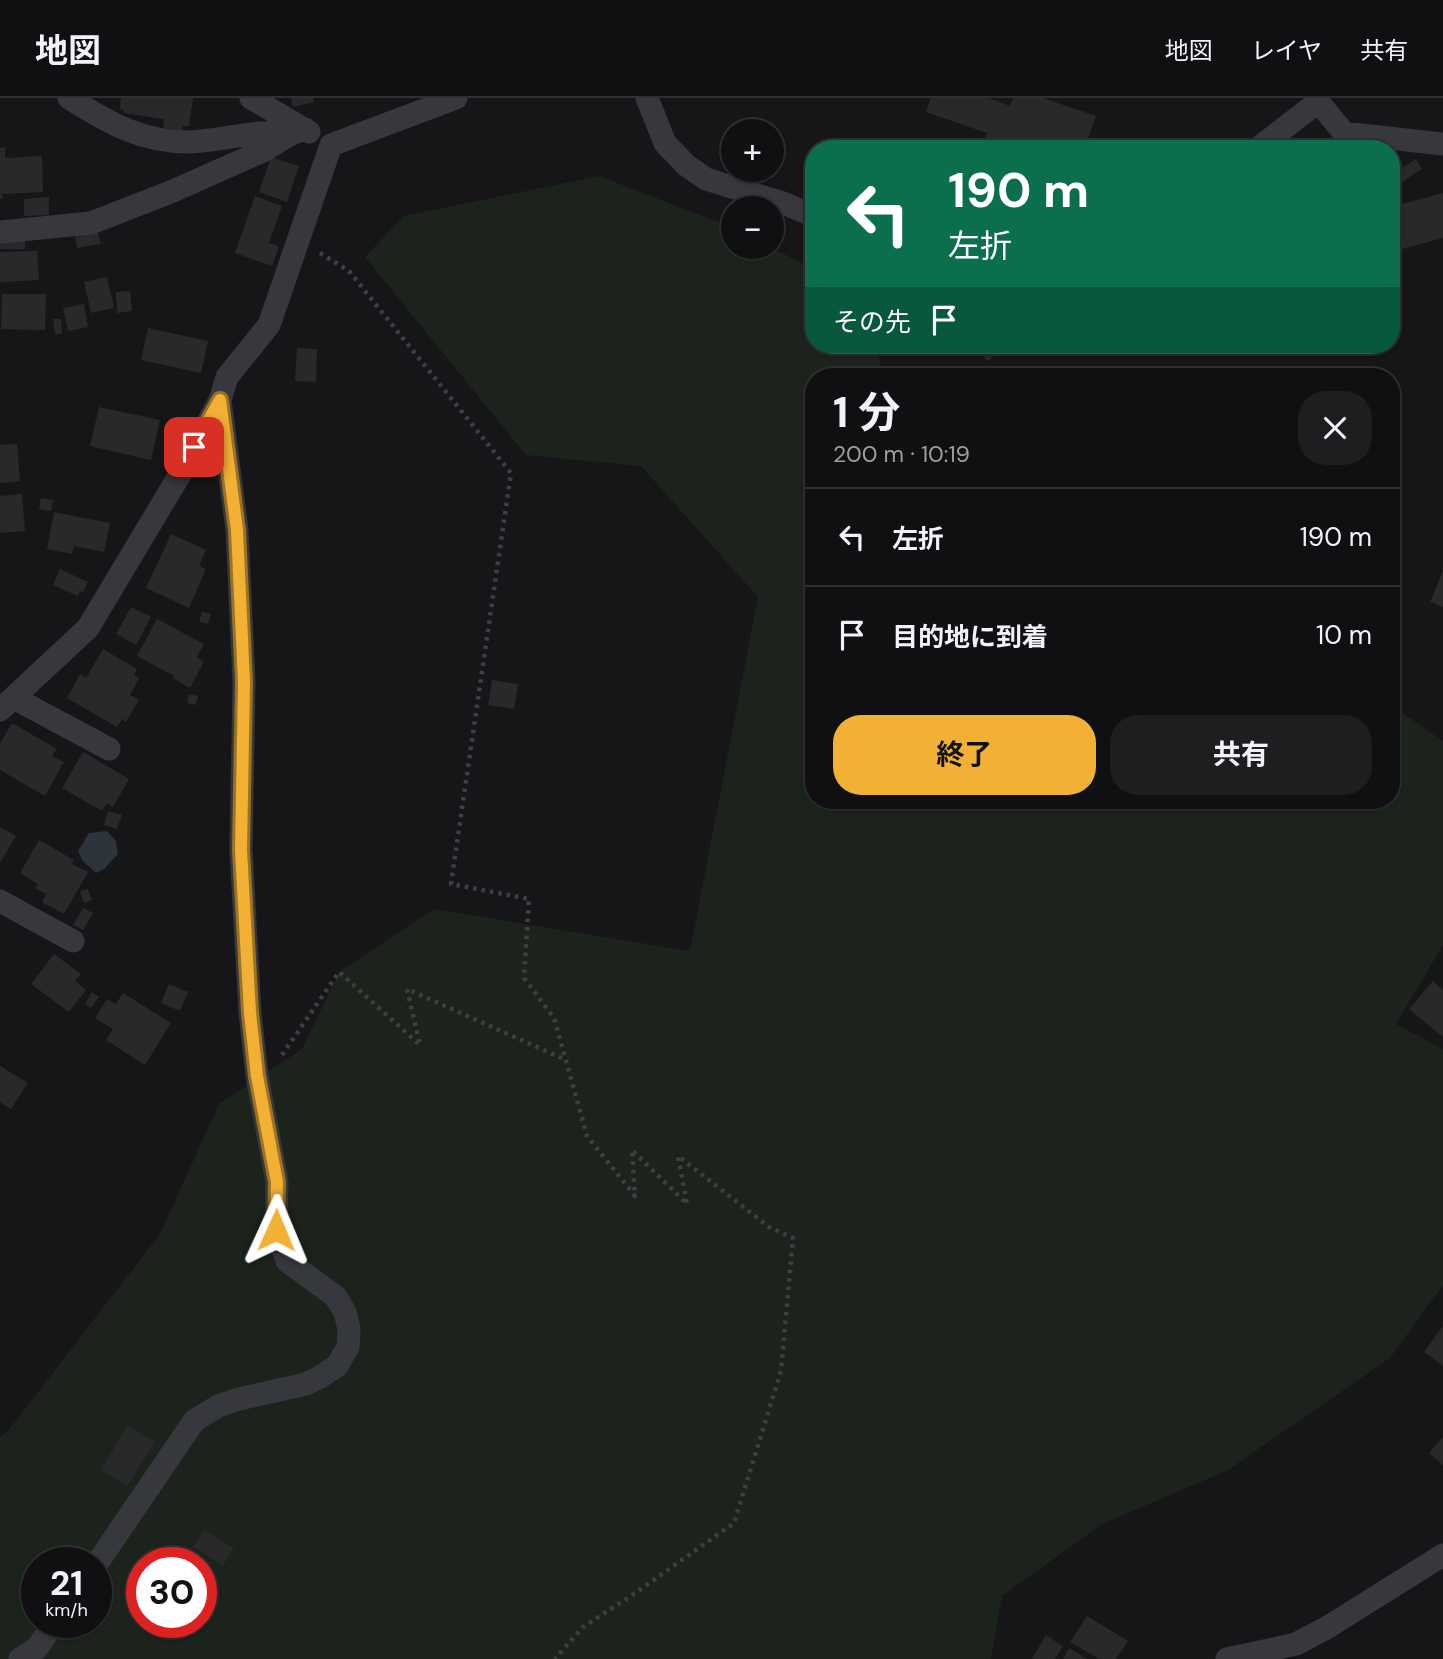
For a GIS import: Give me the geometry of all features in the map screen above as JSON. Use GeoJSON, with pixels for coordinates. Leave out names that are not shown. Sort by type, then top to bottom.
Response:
{"type":"FeatureCollection","features":[{"type":"Feature","properties":{"kind":"street"},"geometry":{"type":"LineString","coordinates":[[69,98],[111,124],[143,138],[190,142],[272,131],[298,132]]}},
{"type":"Feature","properties":{"kind":"street"},"geometry":{"type":"LineString","coordinates":[[251,98],[298,132],[331,145],[456,98]]}},
{"type":"Feature","properties":{"kind":"street"},"geometry":{"type":"LineString","coordinates":[[647,98],[665,144],[686,165],[706,179],[805,212]]}},
{"type":"Feature","properties":{"kind":"street"},"geometry":{"type":"LineString","coordinates":[[1268,140],[1317,100],[1344,133],[1443,144]]}},
{"type":"Feature","properties":{"kind":"street"},"geometry":{"type":"LineString","coordinates":[[0,232],[92,223],[173,191],[265,150],[298,132]]}},
{"type":"Feature","properties":{"kind":"street"},"geometry":{"type":"LineString","coordinates":[[109,749],[7,704],[88,628],[182,471],[220,400],[227,377],[268,325],[331,145]]}},
{"type":"Feature","properties":{"kind":"street"},"geometry":{"type":"LineString","coordinates":[[108,1547],[194,1421],[218,1406],[239,1398],[306,1384],[337,1366],[348,1347],[349,1329],[345,1312],[336,1297],[287,1261],[276,1230],[277,1182],[257,1076],[250,1013],[241,850],[244,682],[237,530],[220,400]]}},
{"type":"Feature","properties":{"kind":"street"},"geometry":{"type":"LineString","coordinates":[[0,901],[73,942]]}},
{"type":"Feature","properties":{"kind":"street"},"geometry":{"type":"LineString","coordinates":[[1227,1659],[1296,1644],[1328,1628],[1443,1555]]}},
{"type":"Feature","properties":{"kind":"street"},"geometry":{"type":"LineString","coordinates":[[20,1659],[37,1648],[44,1638]]}},
{"type":"Feature","properties":{"kind":"path"},"geometry":{"type":"LineString","coordinates":[[299,239],[349,271],[512,473],[451,884],[529,899],[524,978],[554,1018],[587,1136],[635,1196],[632,1150],[687,1204],[678,1156],[769,1227],[793,1238],[781,1371],[734,1523],[583,1627],[555,1659]]}},
{"type":"Feature","properties":{"kind":"path"},"geometry":{"type":"LineString","coordinates":[[281,1057],[339,972],[421,1045],[407,989],[566,1060]]}},
{"type":"Feature","properties":{"kind":"shaded area"},"geometry":{"type":"Polygon","coordinates":[[[599,176],[721,223],[721,259],[784,259],[784,254],[805,264],[805,354],[877,354],[879,357],[881,368],[805,368],[805,809],[1400,809],[1400,711],[1443,741],[1443,945],[1396,1024],[1443,1049],[1443,1285],[1390,1358],[1228,1470],[1102,1524],[1002,1596],[991,1659],[0,1659],[0,1437],[8,1431],[160,1234],[219,1104],[302,1049],[339,972],[434,909],[690,951],[758,597],[641,466],[526,455],[365,257],[404,216],[599,176]]]}},
{"type":"Feature","properties":{"kind":"shaded area"},"geometry":{"type":"Polygon","coordinates":[[[107,831],[116,841],[118,854],[104,869],[96,873],[82,860],[78,851],[89,833],[107,831]]]}},
{"type":"Feature","properties":{"kind":"building"},"geometry":{"type":"Polygon","coordinates":[[[121,98],[193,98],[189,126],[183,126],[182,131],[163,128],[164,119],[124,113],[124,110],[120,109],[121,98]]]}},
{"type":"Feature","properties":{"kind":"building"},"geometry":{"type":"Polygon","coordinates":[[[291,98],[313,98],[314,102],[293,107],[291,98]]]}},
{"type":"Feature","properties":{"kind":"building"},"geometry":{"type":"Polygon","coordinates":[[[931,98],[989,98],[1010,106],[1013,98],[1043,98],[1096,116],[1087,140],[994,140],[985,137],[987,133],[926,112],[931,98]]]}},
{"type":"Feature","properties":{"kind":"building"},"geometry":{"type":"Polygon","coordinates":[[[5,147],[5,158],[42,156],[43,192],[2,194],[3,199],[0,199],[0,148],[5,147]]]}},
{"type":"Feature","properties":{"kind":"building"},"geometry":{"type":"Polygon","coordinates":[[[271,157],[299,166],[287,202],[259,192],[271,157]]]}},
{"type":"Feature","properties":{"kind":"building"},"geometry":{"type":"Polygon","coordinates":[[[1416,159],[1422,169],[1400,183],[1400,169],[1416,159]]]}},
{"type":"Feature","properties":{"kind":"building"},"geometry":{"type":"Polygon","coordinates":[[[1443,193],[1443,238],[1400,250],[1400,205],[1443,193]]]}},
{"type":"Feature","properties":{"kind":"building"},"geometry":{"type":"Polygon","coordinates":[[[255,196],[282,206],[269,243],[279,246],[272,266],[235,253],[255,196]]]}},
{"type":"Feature","properties":{"kind":"building"},"geometry":{"type":"Polygon","coordinates":[[[49,197],[49,215],[24,216],[24,199],[49,197]]]}},
{"type":"Feature","properties":{"kind":"building"},"geometry":{"type":"Polygon","coordinates":[[[98,233],[101,244],[77,248],[75,236],[98,233]]]}},
{"type":"Feature","properties":{"kind":"building"},"geometry":{"type":"Polygon","coordinates":[[[0,239],[25,239],[25,249],[0,249],[0,239]]]}},
{"type":"Feature","properties":{"kind":"building"},"geometry":{"type":"Polygon","coordinates":[[[37,251],[39,280],[0,282],[0,252],[37,251]]]}},
{"type":"Feature","properties":{"kind":"building"},"geometry":{"type":"Polygon","coordinates":[[[107,277],[114,308],[91,313],[84,282],[107,277]]]}},
{"type":"Feature","properties":{"kind":"building"},"geometry":{"type":"Polygon","coordinates":[[[130,291],[132,311],[117,313],[116,292],[130,291]]]}},
{"type":"Feature","properties":{"kind":"building"},"geometry":{"type":"Polygon","coordinates":[[[2,294],[46,294],[45,330],[1,329],[2,294]]]}},
{"type":"Feature","properties":{"kind":"building"},"geometry":{"type":"Polygon","coordinates":[[[84,304],[88,327],[68,331],[63,308],[84,304]]]}},
{"type":"Feature","properties":{"kind":"building"},"geometry":{"type":"Polygon","coordinates":[[[53,319],[61,319],[62,334],[55,334],[53,319]]]}},
{"type":"Feature","properties":{"kind":"building"},"geometry":{"type":"Polygon","coordinates":[[[148,328],[208,341],[201,373],[141,360],[148,328]]]}},
{"type":"Feature","properties":{"kind":"building"},"geometry":{"type":"Polygon","coordinates":[[[297,348],[317,349],[316,382],[295,381],[297,348]]]}},
{"type":"Feature","properties":{"kind":"building"},"geometry":{"type":"Polygon","coordinates":[[[982,354],[997,354],[987,361],[982,354]]]}},
{"type":"Feature","properties":{"kind":"building"},"geometry":{"type":"Polygon","coordinates":[[[99,407],[160,420],[151,460],[90,446],[99,407]]]}},
{"type":"Feature","properties":{"kind":"building"},"geometry":{"type":"Polygon","coordinates":[[[17,444],[20,481],[0,483],[0,445],[17,444]]]}},
{"type":"Feature","properties":{"kind":"building"},"geometry":{"type":"Polygon","coordinates":[[[22,494],[25,531],[0,533],[0,496],[22,494]]]}},
{"type":"Feature","properties":{"kind":"building"},"geometry":{"type":"Polygon","coordinates":[[[41,498],[53,500],[51,511],[39,509],[41,498]]]}},
{"type":"Feature","properties":{"kind":"building"},"geometry":{"type":"Polygon","coordinates":[[[54,512],[110,523],[104,552],[74,546],[72,554],[47,549],[54,512]]]}},
{"type":"Feature","properties":{"kind":"building"},"geometry":{"type":"Polygon","coordinates":[[[171,534],[206,550],[199,566],[206,569],[189,608],[146,588],[171,534]]]}},
{"type":"Feature","properties":{"kind":"building"},"geometry":{"type":"Polygon","coordinates":[[[60,569],[88,582],[83,592],[80,591],[78,596],[53,585],[60,569]]]}},
{"type":"Feature","properties":{"kind":"building"},"geometry":{"type":"Polygon","coordinates":[[[1443,571],[1443,607],[1430,602],[1443,571]]]}},
{"type":"Feature","properties":{"kind":"building"},"geometry":{"type":"Polygon","coordinates":[[[131,607],[151,617],[136,645],[116,634],[131,607]]]}},
{"type":"Feature","properties":{"kind":"building"},"geometry":{"type":"Polygon","coordinates":[[[202,612],[211,614],[208,624],[199,622],[202,612]]]}},
{"type":"Feature","properties":{"kind":"building"},"geometry":{"type":"Polygon","coordinates":[[[157,619],[204,644],[197,657],[204,662],[190,688],[137,656],[157,619]]]}},
{"type":"Feature","properties":{"kind":"building"},"geometry":{"type":"Polygon","coordinates":[[[103,649],[137,669],[134,675],[139,678],[130,695],[139,700],[126,722],[122,719],[117,727],[67,698],[80,674],[86,678],[103,649]]]}},
{"type":"Feature","properties":{"kind":"building"},"geometry":{"type":"Polygon","coordinates":[[[492,680],[518,684],[514,709],[488,705],[492,680]]]}},
{"type":"Feature","properties":{"kind":"building"},"geometry":{"type":"Polygon","coordinates":[[[189,694],[198,696],[196,705],[187,703],[189,694]]]}},
{"type":"Feature","properties":{"kind":"building"},"geometry":{"type":"Polygon","coordinates":[[[12,723],[57,749],[52,756],[64,762],[45,796],[0,770],[0,743],[12,723]]]}},
{"type":"Feature","properties":{"kind":"building"},"geometry":{"type":"Polygon","coordinates":[[[83,752],[129,779],[113,807],[107,803],[102,811],[62,788],[83,752]]]}},
{"type":"Feature","properties":{"kind":"building"},"geometry":{"type":"Polygon","coordinates":[[[108,811],[122,815],[117,829],[104,825],[108,811]]]}},
{"type":"Feature","properties":{"kind":"building"},"geometry":{"type":"Polygon","coordinates":[[[0,827],[16,836],[0,863],[0,827]]]}},
{"type":"Feature","properties":{"kind":"building"},"geometry":{"type":"Polygon","coordinates":[[[39,840],[74,860],[72,864],[88,872],[64,914],[42,902],[46,894],[35,888],[38,884],[20,873],[39,840]]]}},
{"type":"Feature","properties":{"kind":"building"},"geometry":{"type":"Polygon","coordinates":[[[88,889],[92,900],[84,903],[80,891],[88,889]]]}},
{"type":"Feature","properties":{"kind":"building"},"geometry":{"type":"Polygon","coordinates":[[[83,908],[93,913],[83,930],[73,925],[83,908]]]}},
{"type":"Feature","properties":{"kind":"building"},"geometry":{"type":"Polygon","coordinates":[[[54,954],[81,974],[75,981],[86,990],[69,1012],[31,984],[54,954]]]}},
{"type":"Feature","properties":{"kind":"building"},"geometry":{"type":"Polygon","coordinates":[[[1433,981],[1443,990],[1443,1037],[1409,1009],[1433,981]]]}},
{"type":"Feature","properties":{"kind":"building"},"geometry":{"type":"Polygon","coordinates":[[[169,984],[188,992],[180,1011],[161,1003],[169,984]]]}},
{"type":"Feature","properties":{"kind":"building"},"geometry":{"type":"Polygon","coordinates":[[[92,992],[99,997],[91,1008],[85,1004],[92,992]]]}},
{"type":"Feature","properties":{"kind":"building"},"geometry":{"type":"Polygon","coordinates":[[[123,993],[171,1023],[145,1065],[106,1040],[113,1029],[95,1018],[107,999],[116,1004],[123,993]]]}},
{"type":"Feature","properties":{"kind":"building"},"geometry":{"type":"Polygon","coordinates":[[[0,1066],[28,1083],[11,1109],[0,1102],[0,1066]]]}},
{"type":"Feature","properties":{"kind":"building"},"geometry":{"type":"Polygon","coordinates":[[[1443,1326],[1443,1366],[1424,1352],[1443,1326]]]}},
{"type":"Feature","properties":{"kind":"building"},"geometry":{"type":"Polygon","coordinates":[[[128,1425],[155,1442],[127,1486],[101,1470],[128,1425]]]}},
{"type":"Feature","properties":{"kind":"building"},"geometry":{"type":"Polygon","coordinates":[[[1443,1437],[1443,1465],[1429,1453],[1443,1437]]]}},
{"type":"Feature","properties":{"kind":"building"},"geometry":{"type":"Polygon","coordinates":[[[204,1530],[234,1548],[223,1565],[217,1561],[217,1547],[193,1547],[204,1530]]]}},
{"type":"Feature","properties":{"kind":"building"},"geometry":{"type":"Polygon","coordinates":[[[1087,1616],[1128,1641],[1116,1659],[1099,1659],[1070,1642],[1087,1616]]]}},
{"type":"Feature","properties":{"kind":"building"},"geometry":{"type":"Polygon","coordinates":[[[1046,1635],[1063,1646],[1055,1659],[1032,1659],[1046,1635]]]}},
{"type":"Feature","properties":{"kind":"building"},"geometry":{"type":"Polygon","coordinates":[[[1069,1648],[1087,1659],[1063,1659],[1069,1648]]]}},
{"type":"Feature","properties":{"kind":"route"},"geometry":{"type":"LineString","coordinates":[[194,447],[220,400],[237,530],[244,682],[241,850],[250,1013],[257,1076],[277,1182],[276,1230]]}}]}
